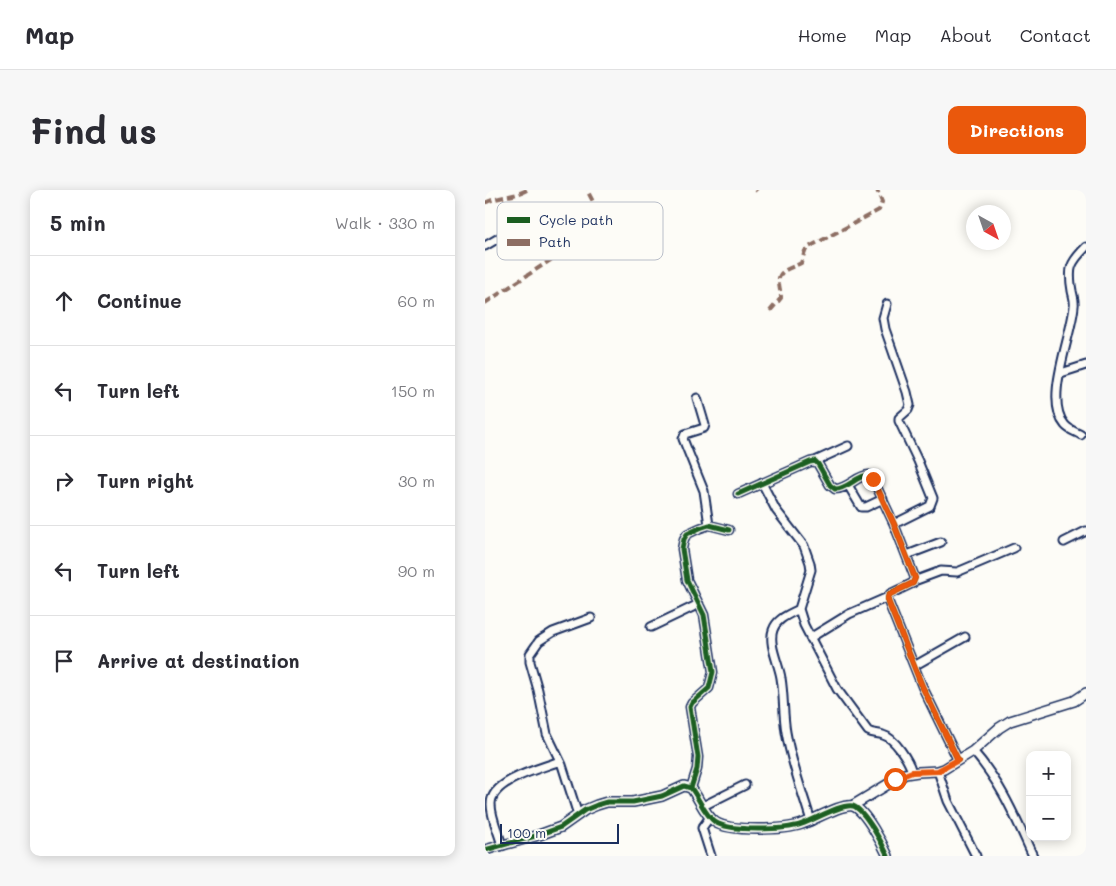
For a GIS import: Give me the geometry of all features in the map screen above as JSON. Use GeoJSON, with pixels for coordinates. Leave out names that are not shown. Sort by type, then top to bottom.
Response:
{"type":"FeatureCollection","features":[{"type":"Feature","properties":{"kind":"street"},"geometry":{"type":"LineString","coordinates":[[485,246],[497,239]]}},
{"type":"Feature","properties":{"kind":"street"},"geometry":{"type":"LineString","coordinates":[[1081,435],[1068,428],[1062,420],[1058,406],[1057,389],[1074,307],[1070,267],[1072,262],[1086,247]]}},
{"type":"Feature","properties":{"kind":"street"},"geometry":{"type":"LineString","coordinates":[[887,304],[883,318],[885,329],[910,404],[908,410],[899,418],[899,421],[933,498],[930,506],[894,524]]}},
{"type":"Feature","properties":{"kind":"street"},"geometry":{"type":"LineString","coordinates":[[1061,373],[1086,365]]}},
{"type":"Feature","properties":{"kind":"street"},"geometry":{"type":"LineString","coordinates":[[697,398],[705,425],[704,428],[685,434],[683,440],[704,491],[709,525]]}},
{"type":"Feature","properties":{"kind":"street"},"geometry":{"type":"LineString","coordinates":[[738,494],[848,446]]}},
{"type":"Feature","properties":{"kind":"street"},"geometry":{"type":"LineString","coordinates":[[815,462],[830,485],[835,489],[841,489],[864,475],[869,475],[873,479],[907,555],[914,574],[914,581]]}},
{"type":"Feature","properties":{"kind":"street"},"geometry":{"type":"LineString","coordinates":[[762,483],[776,510],[804,546],[810,562],[811,570],[799,609],[810,638],[837,689],[868,731],[872,734],[884,735],[891,740],[906,758],[912,772]]}},
{"type":"Feature","properties":{"kind":"street"},"geometry":{"type":"LineString","coordinates":[[848,485],[861,507],[866,507],[883,499]]}},
{"type":"Feature","properties":{"kind":"street"},"geometry":{"type":"LineString","coordinates":[[691,788],[697,769],[698,757],[690,707],[692,702],[709,688],[713,672],[707,625],[687,580],[683,549],[684,540],[687,534],[709,525],[729,530]]}},
{"type":"Feature","properties":{"kind":"street"},"geometry":{"type":"LineString","coordinates":[[1064,542],[1086,531]]}},
{"type":"Feature","properties":{"kind":"street"},"geometry":{"type":"LineString","coordinates":[[907,555],[941,542]]}},
{"type":"Feature","properties":{"kind":"street"},"geometry":{"type":"LineString","coordinates":[[810,638],[849,614],[888,597],[894,591],[914,581],[941,571],[957,572],[1015,548]]}},
{"type":"Feature","properties":{"kind":"street"},"geometry":{"type":"LineString","coordinates":[[888,597],[892,612],[914,666],[958,760]]}},
{"type":"Feature","properties":{"kind":"street"},"geometry":{"type":"LineString","coordinates":[[651,627],[699,604]]}},
{"type":"Feature","properties":{"kind":"street"},"geometry":{"type":"LineString","coordinates":[[799,609],[776,624],[772,631],[772,639],[781,678],[783,716],[790,754],[811,820]]}},
{"type":"Feature","properties":{"kind":"street"},"geometry":{"type":"LineString","coordinates":[[578,815],[560,761],[546,727],[538,690],[531,670],[530,654],[545,636],[591,618]]}},
{"type":"Feature","properties":{"kind":"street"},"geometry":{"type":"LineString","coordinates":[[914,666],[965,637]]}},
{"type":"Feature","properties":{"kind":"street"},"geometry":{"type":"LineString","coordinates":[[485,850],[556,829],[597,805],[607,802],[633,802],[662,796],[684,786],[691,788],[709,816],[717,823],[726,827],[750,829],[789,827],[843,807],[852,806],[895,779],[912,772],[938,771],[973,751],[1010,721],[1074,701],[1086,693]]}},
{"type":"Feature","properties":{"kind":"street"},"geometry":{"type":"LineString","coordinates":[[973,751],[988,768],[1008,800],[1033,856]]}},
{"type":"Feature","properties":{"kind":"street"},"geometry":{"type":"LineString","coordinates":[[503,846],[491,803],[494,794],[500,786],[508,781],[560,761]]}},
{"type":"Feature","properties":{"kind":"street"},"geometry":{"type":"LineString","coordinates":[[938,771],[948,801],[976,856]]}},
{"type":"Feature","properties":{"kind":"street"},"geometry":{"type":"LineString","coordinates":[[703,806],[745,785]]}},
{"type":"Feature","properties":{"kind":"street"},"geometry":{"type":"LineString","coordinates":[[852,806],[865,816],[888,856]]}},
{"type":"Feature","properties":{"kind":"street"},"geometry":{"type":"LineString","coordinates":[[709,816],[702,828],[711,856]]}},
{"type":"Feature","properties":{"kind":"marked path"},"geometry":{"type":"LineString","coordinates":[[485,203],[527,190]]}},
{"type":"Feature","properties":{"kind":"marked path"},"geometry":{"type":"LineString","coordinates":[[587,190],[593,202]]}},
{"type":"Feature","properties":{"kind":"marked path"},"geometry":{"type":"LineString","coordinates":[[770,311],[781,298],[780,275],[801,263],[805,251],[809,247],[879,210],[882,202],[877,190]]}},
{"type":"Feature","properties":{"kind":"marked path"},"geometry":{"type":"LineString","coordinates":[[485,303],[551,260]]}},
{"type":"Feature","properties":{"kind":"cycle path"},"geometry":{"type":"LineString","coordinates":[[738,494],[815,461],[830,485],[835,489],[844,487],[860,477],[869,475],[873,479],[894,524],[915,578],[913,583],[890,594],[888,601],[922,686],[958,760]]}},
{"type":"Feature","properties":{"kind":"cycle path"},"geometry":{"type":"LineString","coordinates":[[691,788],[697,769],[698,757],[690,707],[709,688],[713,672],[704,615],[687,580],[682,549],[687,534],[700,528],[709,525],[729,530]]}},
{"type":"Feature","properties":{"kind":"cycle path"},"geometry":{"type":"LineString","coordinates":[[485,850],[561,827],[585,810],[597,805],[607,802],[633,802],[662,796],[684,786],[691,788],[708,815],[715,822],[744,829],[771,829],[794,826],[835,809],[853,806],[868,821],[888,856]]}},
{"type":"Feature","properties":{"kind":"route"},"geometry":{"type":"LineString","coordinates":[[873,479],[894,524],[915,578],[913,583],[890,594],[888,601],[922,686],[958,760],[938,771],[912,772],[895,779]]}}]}
